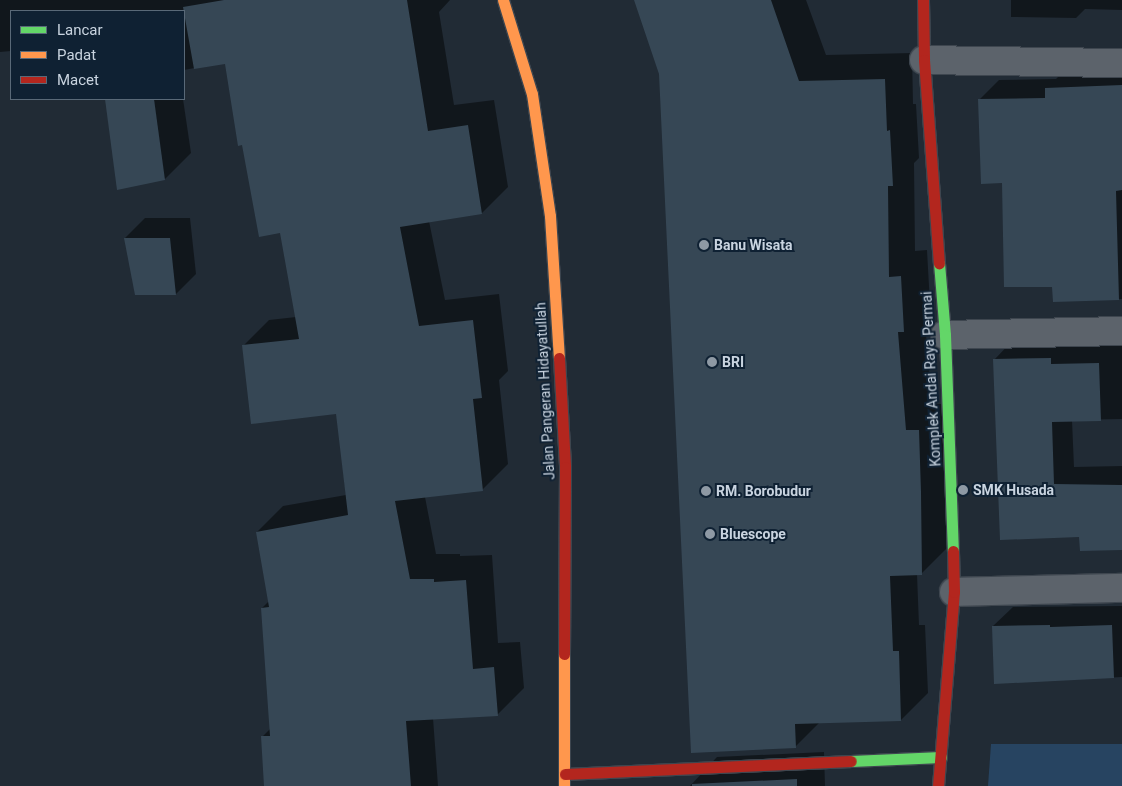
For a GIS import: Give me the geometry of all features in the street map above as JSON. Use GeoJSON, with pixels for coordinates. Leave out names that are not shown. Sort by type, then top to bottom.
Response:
{"type":"FeatureCollection","features":[{"type":"Feature","properties":{"kind":"street","name":"Jalan Pangeran Hidayatullah"},"geometry":{"type":"LineString","coordinates":[[503,0],[532,94],[550,216],[565,467],[564,786]]}},
{"type":"Feature","properties":{"kind":"street","name":"Komplek Andai Raya Permai"},"geometry":{"type":"LineString","coordinates":[[923,0],[924,60],[945,335],[954,592],[938,786]]}},
{"type":"Feature","properties":{"kind":"street"},"geometry":{"type":"LineString","coordinates":[[924,60],[1122,63]]}},
{"type":"Feature","properties":{"kind":"street"},"geometry":{"type":"LineString","coordinates":[[945,335],[1122,330]]}},
{"type":"Feature","properties":{"kind":"street"},"geometry":{"type":"LineString","coordinates":[[954,592],[1122,588]]}},
{"type":"Feature","properties":{"kind":"street"},"geometry":{"type":"LineString","coordinates":[[565,774],[941,757]]}},
{"type":"Feature","properties":{"kind":"street"},"geometry":{"type":"LineString","coordinates":[[615,772],[615,786]]}},
{"type":"Feature","properties":{"kind":"shaded area"},"geometry":{"type":"Polygon","coordinates":[[[991,744],[1122,744],[1122,786],[988,786],[991,744]]]}},
{"type":"Feature","properties":{"kind":"building"},"geometry":{"type":"Polygon","coordinates":[[[224,0],[407,0],[428,131],[468,125],[482,214],[400,227],[419,326],[473,320],[482,398],[473,399],[483,491],[395,501],[410,579],[434,579],[434,582],[466,580],[473,669],[494,667],[498,716],[406,721],[411,786],[264,786],[261,736],[270,736],[261,608],[269,607],[256,532],[348,515],[336,414],[251,424],[242,345],[299,339],[280,233],[259,237],[242,145],[238,146],[225,64],[194,69],[183,7],[224,0]]]}},
{"type":"Feature","properties":{"kind":"building"},"geometry":{"type":"Polygon","coordinates":[[[634,0],[771,0],[799,81],[885,79],[887,131],[890,130],[893,186],[888,186],[889,277],[901,276],[904,332],[898,332],[906,430],[919,430],[921,492],[922,575],[890,576],[893,651],[899,651],[901,721],[795,724],[796,748],[691,753],[659,74],[634,0]]]}},
{"type":"Feature","properties":{"kind":"building"},"geometry":{"type":"Polygon","coordinates":[[[1122,85],[1122,190],[1116,191],[1119,300],[1053,302],[1052,287],[1004,287],[1002,183],[981,184],[978,99],[1045,98],[1045,88],[1122,85]]]}},
{"type":"Feature","properties":{"kind":"building"},"geometry":{"type":"Polygon","coordinates":[[[105,100],[154,100],[165,180],[117,190],[105,100]]]}},
{"type":"Feature","properties":{"kind":"building"},"geometry":{"type":"Polygon","coordinates":[[[124,238],[170,238],[176,295],[135,295],[124,238]]]}},
{"type":"Feature","properties":{"kind":"building"},"geometry":{"type":"Polygon","coordinates":[[[1051,358],[1051,364],[1099,363],[1101,421],[1052,422],[1054,484],[1122,485],[1122,550],[1080,551],[1079,537],[1000,540],[993,359],[1051,358]]]}},
{"type":"Feature","properties":{"kind":"building"},"geometry":{"type":"Polygon","coordinates":[[[1050,625],[1050,627],[1112,625],[1114,678],[994,684],[992,626],[1050,625]]]}},
{"type":"Feature","properties":{"kind":"building"},"geometry":{"type":"Polygon","coordinates":[[[797,779],[797,786],[692,786],[692,784],[797,779]]]}},
{"type":"Feature","properties":{"kind":"traffic: fast"},"geometry":{"type":"LineString","coordinates":[[939,263],[945,335],[953,551]]}},
{"type":"Feature","properties":{"kind":"traffic: fast"},"geometry":{"type":"LineString","coordinates":[[851,761],[941,757]]}},
{"type":"Feature","properties":{"kind":"traffic: slow"},"geometry":{"type":"LineString","coordinates":[[503,0],[532,94],[550,216],[559,358]]}},
{"type":"Feature","properties":{"kind":"traffic: slow"},"geometry":{"type":"LineString","coordinates":[[564,654],[564,786]]}},
{"type":"Feature","properties":{"kind":"traffic: jam"},"geometry":{"type":"LineString","coordinates":[[923,0],[924,60],[939,263]]}},
{"type":"Feature","properties":{"kind":"traffic: jam"},"geometry":{"type":"LineString","coordinates":[[559,358],[565,467],[564,654]]}},
{"type":"Feature","properties":{"kind":"traffic: jam"},"geometry":{"type":"LineString","coordinates":[[938,786],[954,592],[953,551]]}},
{"type":"Feature","properties":{"kind":"traffic: jam"},"geometry":{"type":"LineString","coordinates":[[565,774],[851,761]]}},
{"type":"Feature","properties":{"kind":"place","name":"Banu Wisata"},"geometry":{"type":"Point","coordinates":[704,245]}},
{"type":"Feature","properties":{"kind":"place","name":"BRI"},"geometry":{"type":"Point","coordinates":[712,362]}},
{"type":"Feature","properties":{"kind":"place","name":"SMK Husada"},"geometry":{"type":"Point","coordinates":[963,490]}},
{"type":"Feature","properties":{"kind":"place","name":"RM. Borobudur"},"geometry":{"type":"Point","coordinates":[706,491]}},
{"type":"Feature","properties":{"kind":"place","name":"Bluescope"},"geometry":{"type":"Point","coordinates":[710,534]}}]}
